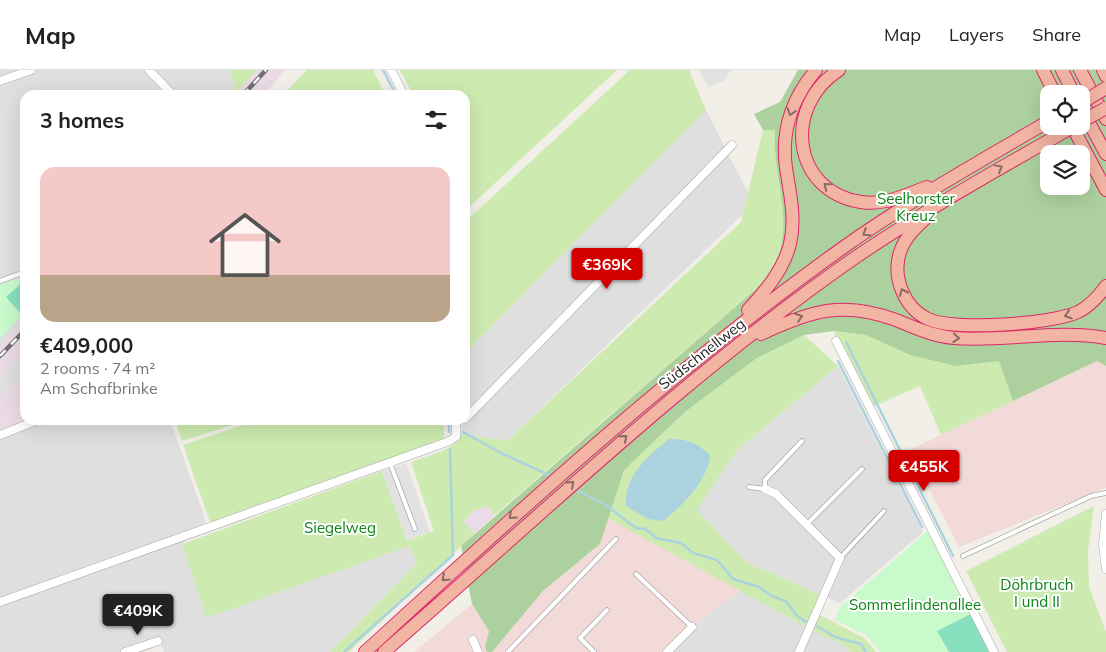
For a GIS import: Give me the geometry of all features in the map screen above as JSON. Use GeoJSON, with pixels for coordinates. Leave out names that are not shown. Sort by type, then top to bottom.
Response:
{"type":"FeatureCollection","features":[{"type":"Feature","properties":{"kind":"highway"},"geometry":{"type":"LineString","coordinates":[[719,340],[767,289],[786,256],[793,218],[785,154],[786,128],[794,103],[816,70]]}},
{"type":"Feature","properties":{"kind":"highway"},"geometry":{"type":"LineString","coordinates":[[839,70],[817,88],[806,107],[803,118],[801,135],[804,152],[810,167],[820,181],[838,195],[871,203],[894,200],[951,178]]}},
{"type":"Feature","properties":{"kind":"highway"},"geometry":{"type":"LineString","coordinates":[[1043,70],[1050,85]]}},
{"type":"Feature","properties":{"kind":"highway"},"geometry":{"type":"LineString","coordinates":[[1062,70],[1070,85]]}},
{"type":"Feature","properties":{"kind":"highway"},"geometry":{"type":"LineString","coordinates":[[1080,70],[1106,119]]}},
{"type":"Feature","properties":{"kind":"highway"},"geometry":{"type":"LineString","coordinates":[[1103,70],[1106,76]]}},
{"type":"Feature","properties":{"kind":"highway"},"geometry":{"type":"LineString","coordinates":[[1090,98],[1106,88]]}},
{"type":"Feature","properties":{"kind":"highway"},"geometry":{"type":"LineString","coordinates":[[1090,117],[1106,108]]}},
{"type":"Feature","properties":{"kind":"highway"},"geometry":{"type":"LineString","coordinates":[[1090,125],[1106,154]]}},
{"type":"Feature","properties":{"kind":"highway","name":"Südschnellweg"},"geometry":{"type":"LineString","coordinates":[[365,652],[481,544],[573,462],[719,340],[843,247],[951,178],[1040,127]]}},
{"type":"Feature","properties":{"kind":"highway","name":"Südschnellweg"},"geometry":{"type":"LineString","coordinates":[[384,652],[587,470],[739,345],[852,260],[957,192],[1058,135]]}},
{"type":"Feature","properties":{"kind":"highway"},"geometry":{"type":"LineString","coordinates":[[1078,135],[1103,185],[1106,199]]}},
{"type":"Feature","properties":{"kind":"highway"},"geometry":{"type":"LineString","coordinates":[[957,192],[914,229],[904,244],[898,261],[899,282],[903,293],[912,307],[928,319],[940,323],[972,326],[1048,320],[1070,315],[1090,305],[1106,286]]}},
{"type":"Feature","properties":{"kind":"highway"},"geometry":{"type":"LineString","coordinates":[[739,345],[798,316],[830,310],[863,311],[879,314],[928,333],[954,338],[1067,335],[1106,338]]}},
{"type":"Feature","properties":{"kind":"street"},"geometry":{"type":"LineString","coordinates":[[0,81],[31,70]]}},
{"type":"Feature","properties":{"kind":"street"},"geometry":{"type":"LineString","coordinates":[[149,70],[168,90]]}},
{"type":"Feature","properties":{"kind":"street"},"geometry":{"type":"LineString","coordinates":[[391,70],[401,90]]}},
{"type":"Feature","properties":{"kind":"street"},"geometry":{"type":"LineString","coordinates":[[470,415],[732,145]]}},
{"type":"Feature","properties":{"kind":"street"},"geometry":{"type":"LineString","coordinates":[[836,341],[994,652]]}},
{"type":"Feature","properties":{"kind":"street"},"geometry":{"type":"LineString","coordinates":[[0,435],[25,425]]}},
{"type":"Feature","properties":{"kind":"street"},"geometry":{"type":"LineString","coordinates":[[0,602],[390,463],[456,437],[456,425]]}},
{"type":"Feature","properties":{"kind":"street"},"geometry":{"type":"LineString","coordinates":[[765,489],[776,494],[840,558],[800,652]]}},
{"type":"Feature","properties":{"kind":"street"},"geometry":{"type":"LineString","coordinates":[[1106,514],[1103,544],[1106,569]]}},
{"type":"Feature","properties":{"kind":"street"},"geometry":{"type":"LineString","coordinates":[[667,652],[692,628]]}},
{"type":"Feature","properties":{"kind":"street"},"geometry":{"type":"LineString","coordinates":[[472,640],[478,652]]}},
{"type":"Feature","properties":{"kind":"street"},"geometry":{"type":"LineString","coordinates":[[126,652],[158,641]]}},
{"type":"Feature","properties":{"kind":"lane"},"geometry":{"type":"LineString","coordinates":[[0,281],[20,274]]}},
{"type":"Feature","properties":{"kind":"lane"},"geometry":{"type":"LineString","coordinates":[[749,487],[765,489],[765,480],[802,441]]}},
{"type":"Feature","properties":{"kind":"lane"},"geometry":{"type":"LineString","coordinates":[[390,463],[415,529]]}},
{"type":"Feature","properties":{"kind":"lane"},"geometry":{"type":"LineString","coordinates":[[807,524],[862,469]]}},
{"type":"Feature","properties":{"kind":"lane"},"geometry":{"type":"LineString","coordinates":[[963,556],[1091,496],[1106,493]]}},
{"type":"Feature","properties":{"kind":"lane"},"geometry":{"type":"LineString","coordinates":[[840,558],[884,511]]}},
{"type":"Feature","properties":{"kind":"lane"},"geometry":{"type":"LineString","coordinates":[[508,652],[616,539]]}},
{"type":"Feature","properties":{"kind":"lane"},"geometry":{"type":"LineString","coordinates":[[636,574],[692,628]]}},
{"type":"Feature","properties":{"kind":"lane"},"geometry":{"type":"LineString","coordinates":[[594,652],[580,638],[606,610]]}},
{"type":"Feature","properties":{"kind":"shaded area"},"geometry":{"type":"Polygon","coordinates":[[[0,70],[229,70],[236,90],[20,90],[20,326],[0,347],[0,70]]]}},
{"type":"Feature","properties":{"kind":"shaded area"},"geometry":{"type":"Polygon","coordinates":[[[257,70],[285,70],[268,90],[239,90],[257,70]]]}},
{"type":"Feature","properties":{"kind":"shaded area"},"geometry":{"type":"Polygon","coordinates":[[[699,70],[731,70],[724,81],[708,88],[699,70]]]}},
{"type":"Feature","properties":{"kind":"shaded area"},"geometry":{"type":"Polygon","coordinates":[[[706,110],[750,197],[742,215],[507,441],[462,434],[462,425],[470,425],[470,348],[706,110]]]}},
{"type":"Feature","properties":{"kind":"shaded area"},"geometry":{"type":"Polygon","coordinates":[[[20,326],[20,357],[0,376],[0,347],[20,326]]]}},
{"type":"Feature","properties":{"kind":"shaded area"},"geometry":{"type":"Polygon","coordinates":[[[20,357],[20,425],[172,425],[206,521],[182,544],[207,617],[409,545],[417,563],[330,652],[164,652],[161,645],[143,652],[0,652],[0,376],[20,357]]]}},
{"type":"Feature","properties":{"kind":"shaded area"},"geometry":{"type":"Polygon","coordinates":[[[1097,361],[1106,366],[1106,488],[959,547],[909,450],[1097,361]]]}},
{"type":"Feature","properties":{"kind":"shaded area"},"geometry":{"type":"Polygon","coordinates":[[[838,366],[923,532],[840,603],[746,562],[696,510],[737,450],[838,366]]]}},
{"type":"Feature","properties":{"kind":"shaded area"},"geometry":{"type":"Polygon","coordinates":[[[18,381],[20,387],[20,422],[0,429],[0,397],[18,381]]]}},
{"type":"Feature","properties":{"kind":"shaded area"},"geometry":{"type":"Polygon","coordinates":[[[406,463],[430,532],[407,541],[382,471],[406,463]]]}},
{"type":"Feature","properties":{"kind":"shaded area"},"geometry":{"type":"Polygon","coordinates":[[[486,506],[495,515],[474,534],[464,521],[474,511],[486,506]]]}},
{"type":"Feature","properties":{"kind":"shaded area"},"geometry":{"type":"Polygon","coordinates":[[[607,517],[740,590],[692,627],[667,652],[492,652],[543,591],[600,544],[607,517]]]}},
{"type":"Feature","properties":{"kind":"shaded area"},"geometry":{"type":"Polygon","coordinates":[[[740,590],[825,637],[843,644],[851,652],[667,652],[692,627],[740,590]]]}},
{"type":"Feature","properties":{"kind":"shaded area"},"geometry":{"type":"Polygon","coordinates":[[[472,604],[489,631],[485,647],[487,652],[414,652],[472,604]]]}},
{"type":"Feature","properties":{"kind":"green space"},"geometry":{"type":"Polygon","coordinates":[[[229,70],[257,70],[239,90],[236,90],[229,70]]]}},
{"type":"Feature","properties":{"kind":"green space"},"geometry":{"type":"Polygon","coordinates":[[[307,70],[373,70],[383,90],[288,90],[307,70]]]}},
{"type":"Feature","properties":{"kind":"green space"},"geometry":{"type":"Polygon","coordinates":[[[400,70],[617,70],[470,206],[470,90],[410,90],[400,70]]]}},
{"type":"Feature","properties":{"kind":"green space"},"geometry":{"type":"Polygon","coordinates":[[[630,70],[689,70],[706,110],[470,348],[470,217],[630,70]]]}},
{"type":"Feature","properties":{"kind":"green space","name":"Seelhorster Kreuz"},"geometry":{"type":"Polygon","coordinates":[[[798,70],[1106,70],[1106,366],[1097,361],[1013,401],[999,361],[956,366],[910,355],[866,335],[834,331],[804,335],[757,358],[685,412],[624,470],[600,544],[543,591],[492,652],[487,652],[485,647],[489,631],[472,604],[461,546],[757,288],[776,261],[783,236],[783,221],[776,160],[775,130],[763,130],[754,114],[780,102],[798,70]]]}},
{"type":"Feature","properties":{"kind":"green space"},"geometry":{"type":"Polygon","coordinates":[[[763,130],[775,130],[776,160],[784,222],[780,252],[764,280],[495,515],[486,506],[474,511],[464,521],[474,534],[349,652],[330,652],[417,563],[409,546],[206,618],[182,544],[382,471],[407,541],[434,531],[411,462],[447,448],[459,440],[462,434],[507,441],[741,222],[763,130]]]}},
{"type":"Feature","properties":{"kind":"green space"},"geometry":{"type":"Polygon","coordinates":[[[20,278],[20,318],[0,338],[0,285],[20,278]]]}},
{"type":"Feature","properties":{"kind":"green space"},"geometry":{"type":"Polygon","coordinates":[[[20,284],[20,313],[6,297],[20,284]]]}},
{"type":"Feature","properties":{"kind":"green space"},"geometry":{"type":"Polygon","coordinates":[[[834,331],[866,335],[910,355],[1000,361],[1013,401],[941,435],[920,386],[870,408],[836,341],[834,331]]]}},
{"type":"Feature","properties":{"kind":"green space"},"geometry":{"type":"Polygon","coordinates":[[[804,335],[838,366],[737,450],[697,510],[746,562],[821,595],[814,612],[864,638],[876,652],[851,652],[843,644],[825,637],[607,518],[624,470],[685,412],[757,358],[804,335]]]}},
{"type":"Feature","properties":{"kind":"green space"},"geometry":{"type":"Polygon","coordinates":[[[177,425],[233,425],[182,441],[177,425]]]}},
{"type":"Feature","properties":{"kind":"green space","name":"Siegelweg"},"geometry":{"type":"Polygon","coordinates":[[[243,425],[444,425],[444,438],[211,525],[183,445],[243,425]]]}},
{"type":"Feature","properties":{"kind":"green space","name":"Döhrbruch I und II"},"geometry":{"type":"Polygon","coordinates":[[[1094,506],[1088,551],[1089,587],[1106,632],[1106,652],[1007,652],[966,571],[1094,506]]]}},
{"type":"Feature","properties":{"kind":"green space","name":"Sommerlindenallee"},"geometry":{"type":"Polygon","coordinates":[[[930,529],[994,652],[880,652],[866,635],[835,620],[840,607],[930,529]]]}},
{"type":"Feature","properties":{"kind":"green space"},"geometry":{"type":"Polygon","coordinates":[[[973,613],[992,652],[949,652],[937,631],[973,613]]]}},
{"type":"Feature","properties":{"kind":"water"},"geometry":{"type":"Polygon","coordinates":[[[669,439],[686,441],[701,447],[710,456],[708,465],[693,492],[671,515],[663,521],[648,519],[626,506],[626,495],[638,468],[669,439]]]}},
{"type":"Feature","properties":{"kind":"waterway"},"geometry":{"type":"LineString","coordinates":[[383,70],[393,90]]}},
{"type":"Feature","properties":{"kind":"waterway"},"geometry":{"type":"LineString","coordinates":[[846,342],[953,556]]}},
{"type":"Feature","properties":{"kind":"waterway"},"geometry":{"type":"LineString","coordinates":[[838,361],[922,527]]}},
{"type":"Feature","properties":{"kind":"waterway"},"geometry":{"type":"LineString","coordinates":[[449,425],[449,432]]}},
{"type":"Feature","properties":{"kind":"waterway"},"geometry":{"type":"LineString","coordinates":[[463,432],[501,453],[553,477]]}},
{"type":"Feature","properties":{"kind":"waterway"},"geometry":{"type":"LineString","coordinates":[[344,652],[453,555],[450,449]]}},
{"type":"Feature","properties":{"kind":"waterway"},"geometry":{"type":"LineString","coordinates":[[575,489],[606,505],[636,528],[646,529],[656,538],[681,543],[693,553],[717,560],[733,579],[759,587],[770,595],[787,602],[796,615],[806,622]]}},
{"type":"Feature","properties":{"kind":"waterway"},"geometry":{"type":"LineString","coordinates":[[817,626],[835,637],[861,644],[866,652]]}},
{"type":"Feature","properties":{"kind":"railway"},"geometry":{"type":"LineString","coordinates":[[248,90],[266,70]]}},
{"type":"Feature","properties":{"kind":"railway"},"geometry":{"type":"LineString","coordinates":[[0,356],[20,335]]}}]}
